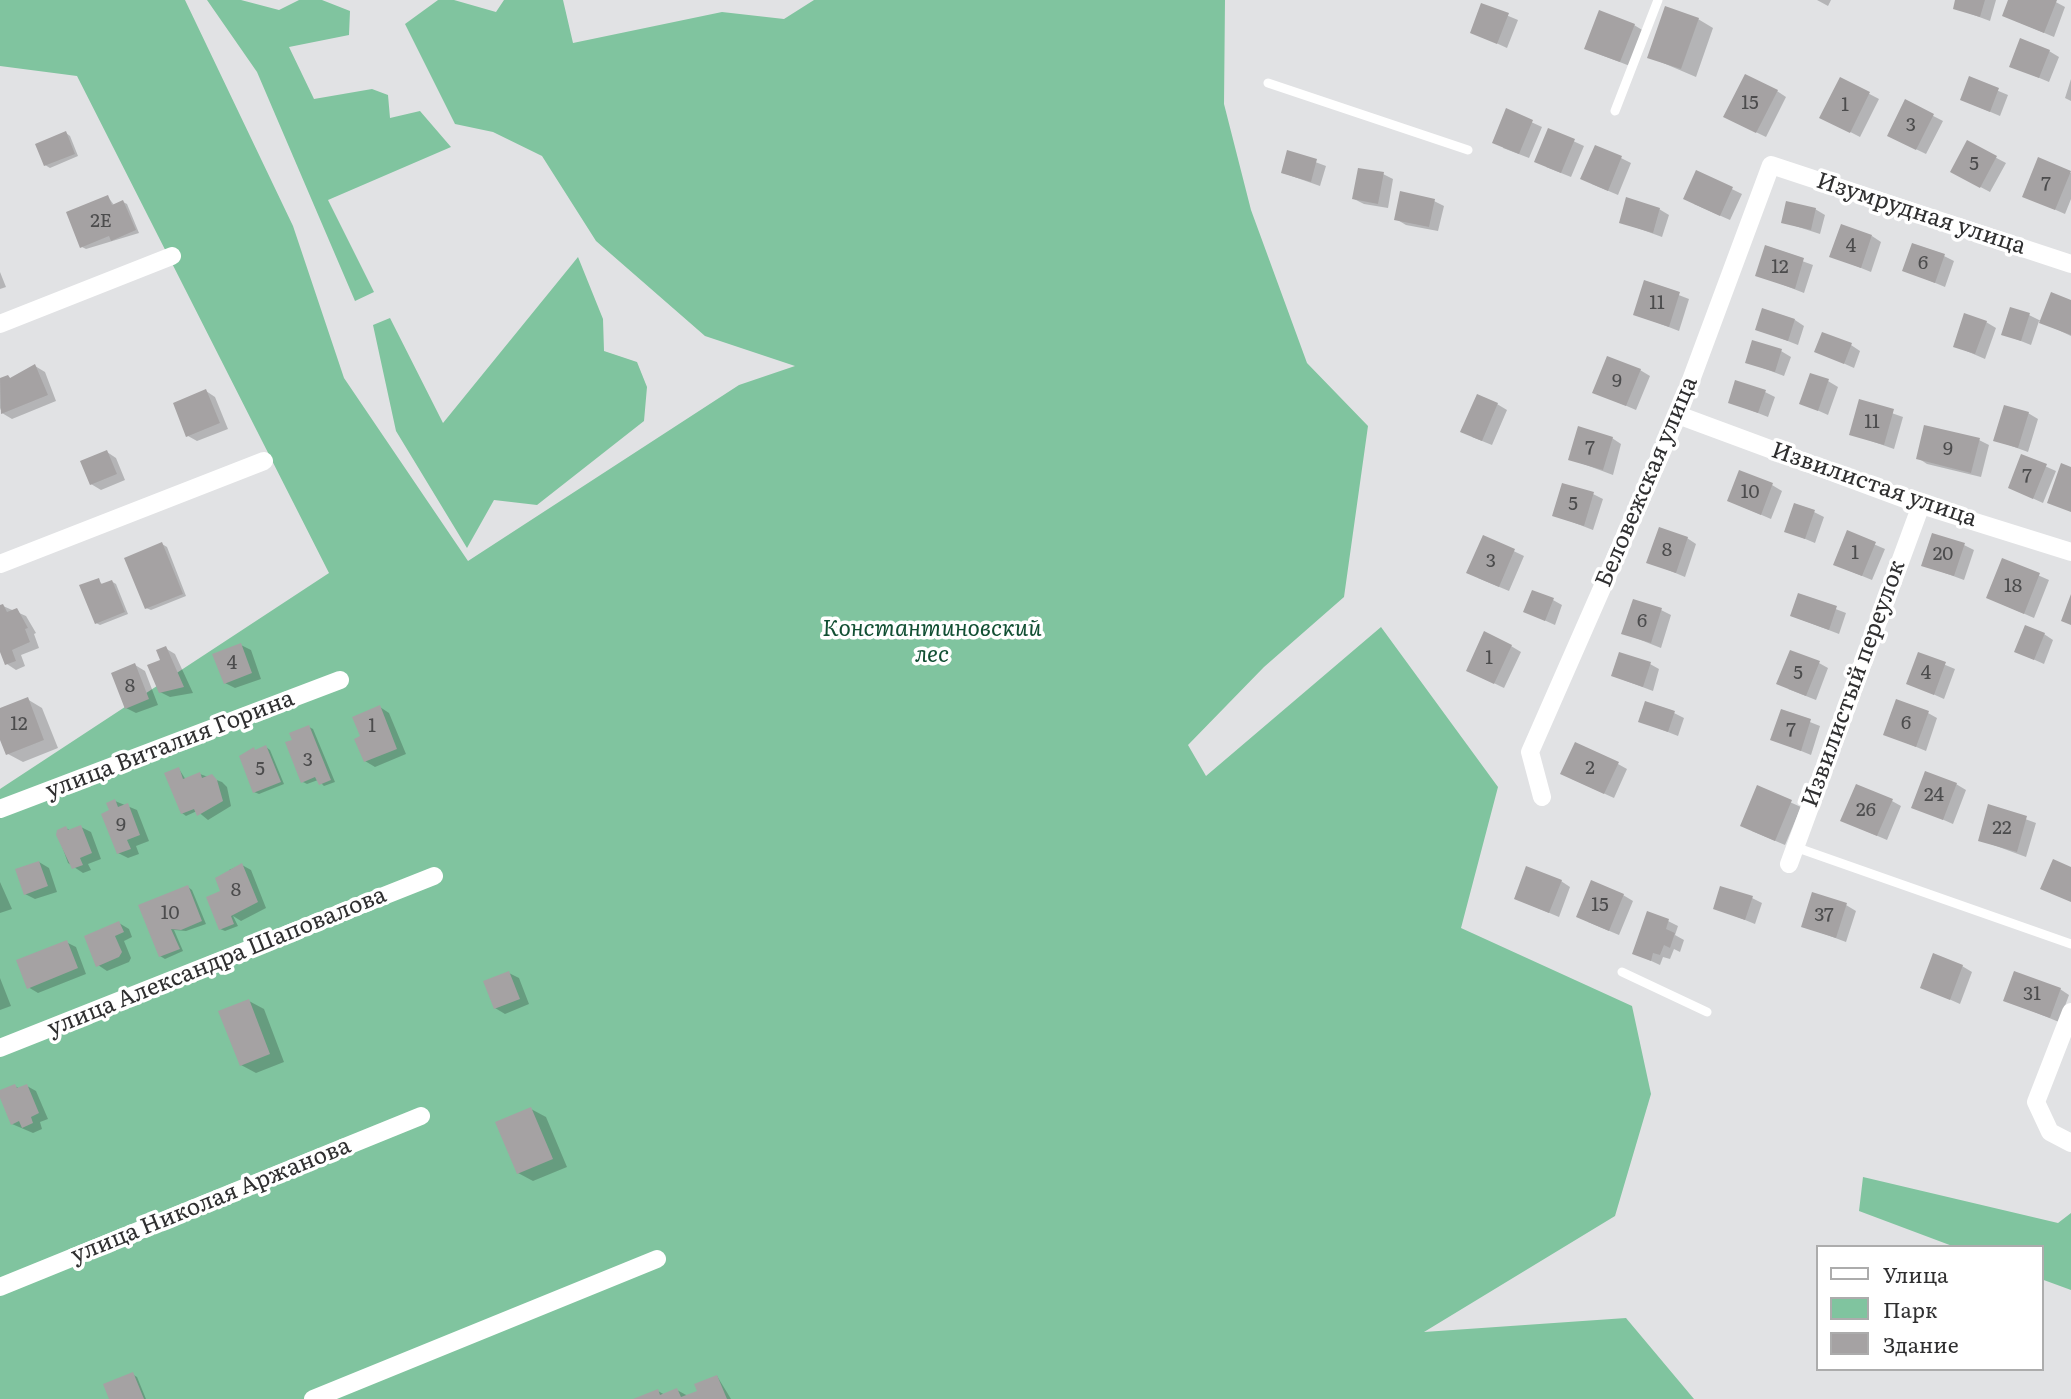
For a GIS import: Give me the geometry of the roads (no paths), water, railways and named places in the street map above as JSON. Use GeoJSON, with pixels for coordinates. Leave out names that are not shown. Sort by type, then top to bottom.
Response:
{"type":"FeatureCollection","features":[{"type":"Feature","properties":{"kind":"street","name":"Изумрудная улица"},"geometry":{"type":"LineString","coordinates":[[1771,165],[2071,264]]}},
{"type":"Feature","properties":{"kind":"street","name":"Беловежская улица"},"geometry":{"type":"LineString","coordinates":[[1542,797],[1530,752],[1678,415],[1771,165]]}},
{"type":"Feature","properties":{"kind":"street"},"geometry":{"type":"LineString","coordinates":[[0,324],[172,256]]}},
{"type":"Feature","properties":{"kind":"street","name":"Извилистая улица"},"geometry":{"type":"LineString","coordinates":[[1678,415],[1921,505],[2071,552]]}},
{"type":"Feature","properties":{"kind":"street"},"geometry":{"type":"LineString","coordinates":[[0,564],[264,461]]}},
{"type":"Feature","properties":{"kind":"street","name":"Извилистый переулок"},"geometry":{"type":"LineString","coordinates":[[1792,856],[1921,505]]}},
{"type":"Feature","properties":{"kind":"street","name":"улица Виталия Горина"},"geometry":{"type":"LineString","coordinates":[[0,809],[340,680]]}},
{"type":"Feature","properties":{"kind":"street","name":"улица Александра Шаповалова"},"geometry":{"type":"LineString","coordinates":[[0,1048],[434,876]]}},
{"type":"Feature","properties":{"kind":"street"},"geometry":{"type":"LineString","coordinates":[[2071,1012],[2036,1102],[2050,1132],[2071,1143]]}},
{"type":"Feature","properties":{"kind":"street","name":"улица Николая Аржанова"},"geometry":{"type":"LineString","coordinates":[[0,1287],[421,1116]]}},
{"type":"Feature","properties":{"kind":"street"},"geometry":{"type":"LineString","coordinates":[[313,1399],[657,1259]]}},
{"type":"Feature","properties":{"kind":"lane"},"geometry":{"type":"LineString","coordinates":[[1615,111],[1658,0]]}},
{"type":"Feature","properties":{"kind":"lane"},"geometry":{"type":"LineString","coordinates":[[1268,83],[1468,150]]}},
{"type":"Feature","properties":{"kind":"lane"},"geometry":{"type":"LineString","coordinates":[[1792,856],[2071,944]]}},
{"type":"Feature","properties":{"kind":"lane"},"geometry":{"type":"LineString","coordinates":[[1622,972],[1707,1012]]}},
{"type":"Feature","properties":{"kind":"park label","name":"Константиновский лес"},"geometry":{"type":"Point","coordinates":[932,642]}}]}
